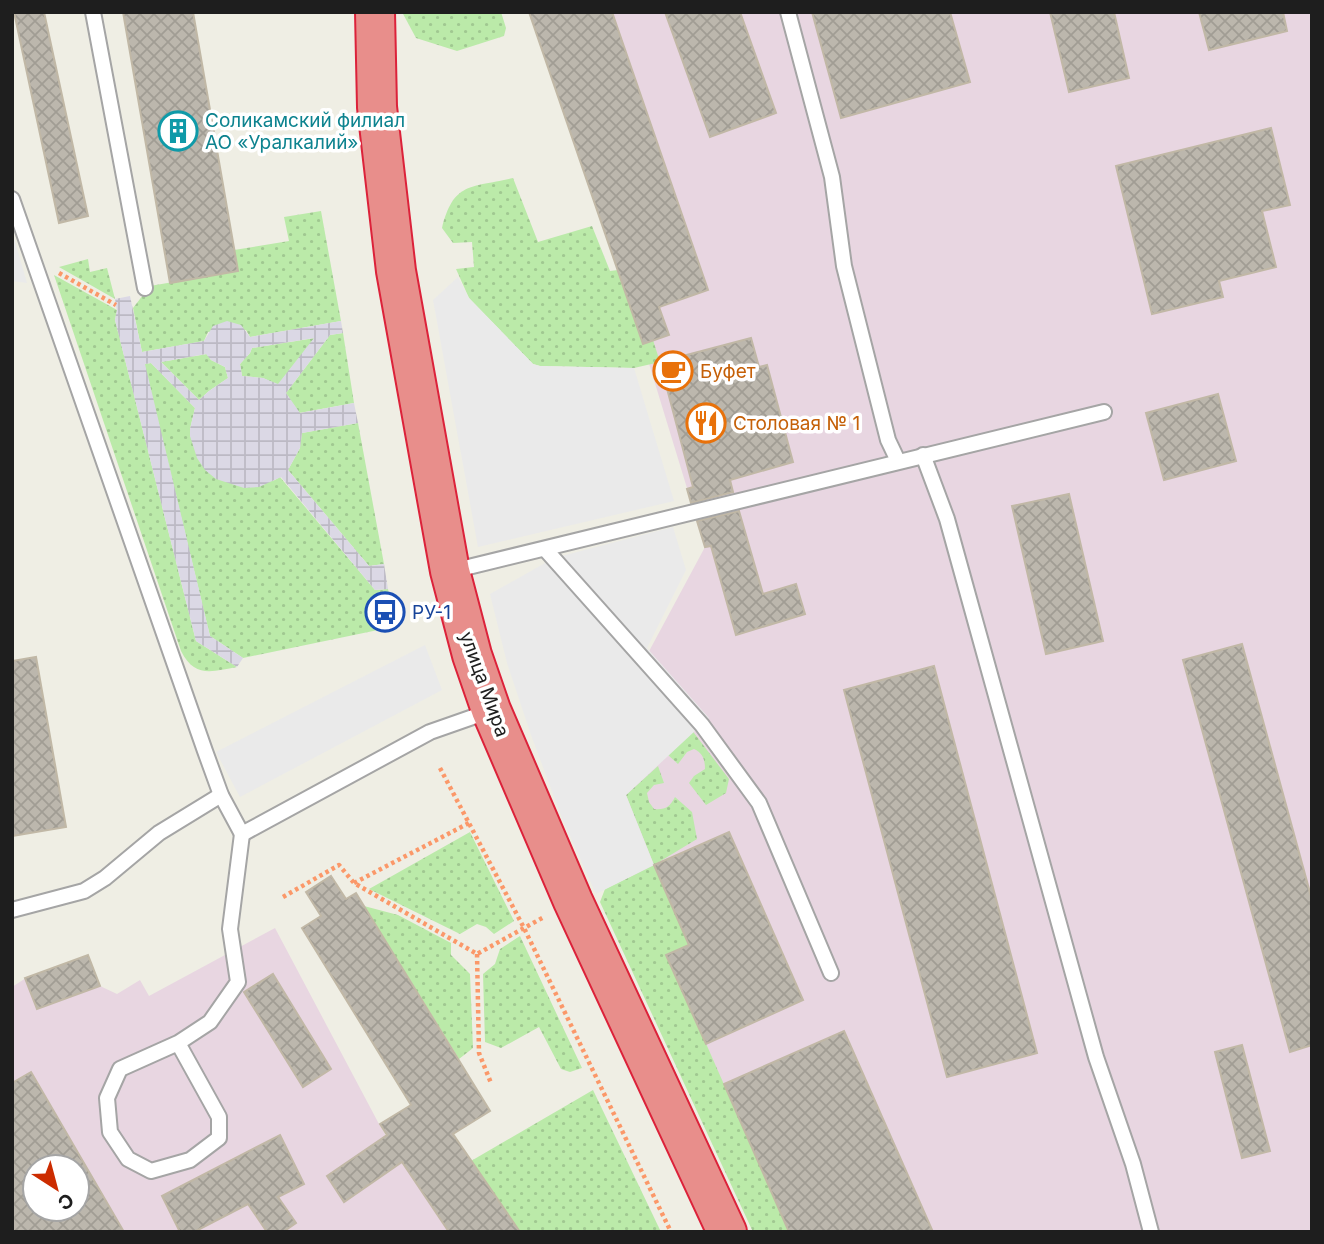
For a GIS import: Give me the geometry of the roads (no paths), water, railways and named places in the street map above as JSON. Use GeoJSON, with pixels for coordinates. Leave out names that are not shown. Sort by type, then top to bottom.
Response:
{"type":"FeatureCollection","features":[{"type":"Feature","properties":{"kind":"highway","name":"улица Мира"},"geometry":{"type":"LineString","coordinates":[[375,12],[377,107],[396,271],[450,571],[468,642],[491,710],[573,901],[727,1232]]}},
{"type":"Feature","properties":{"kind":"lane"},"geometry":{"type":"LineString","coordinates":[[93,12],[145,288]]}},
{"type":"Feature","properties":{"kind":"lane"},"geometry":{"type":"LineString","coordinates":[[788,12],[832,177],[844,266],[888,440],[898,461]]}},
{"type":"Feature","properties":{"kind":"lane"},"geometry":{"type":"LineString","coordinates":[[12,199],[221,795],[242,834],[230,929],[238,982],[210,1022],[178,1042],[120,1069],[107,1098],[110,1132],[128,1159],[151,1171],[190,1160],[219,1138],[219,1117],[210,1096],[178,1042]]}},
{"type":"Feature","properties":{"kind":"lane"},"geometry":{"type":"LineString","coordinates":[[450,571],[1104,411]]}},
{"type":"Feature","properties":{"kind":"lane"},"geometry":{"type":"LineString","coordinates":[[923,455],[947,519],[1096,1057],[1133,1164],[1151,1232]]}},
{"type":"Feature","properties":{"kind":"lane"},"geometry":{"type":"LineString","coordinates":[[545,549],[702,725],[759,803],[831,973]]}},
{"type":"Feature","properties":{"kind":"lane"},"geometry":{"type":"LineString","coordinates":[[242,834],[430,732],[491,710]]}},
{"type":"Feature","properties":{"kind":"lane"},"geometry":{"type":"LineString","coordinates":[[12,909],[84,891],[105,878],[159,833],[221,795]]}},
{"type":"Feature","properties":{"kind":"place","name":"Соликамский филиал АО «Уралкалий»"},"geometry":{"type":"Point","coordinates":[178,131]}},
{"type":"Feature","properties":{"kind":"place","name":"Буфет"},"geometry":{"type":"Point","coordinates":[673,371]}},
{"type":"Feature","properties":{"kind":"place","name":"Столовая № 1"},"geometry":{"type":"Point","coordinates":[706,423]}},
{"type":"Feature","properties":{"kind":"place","name":"РУ-1"},"geometry":{"type":"Point","coordinates":[385,612]}}]}
